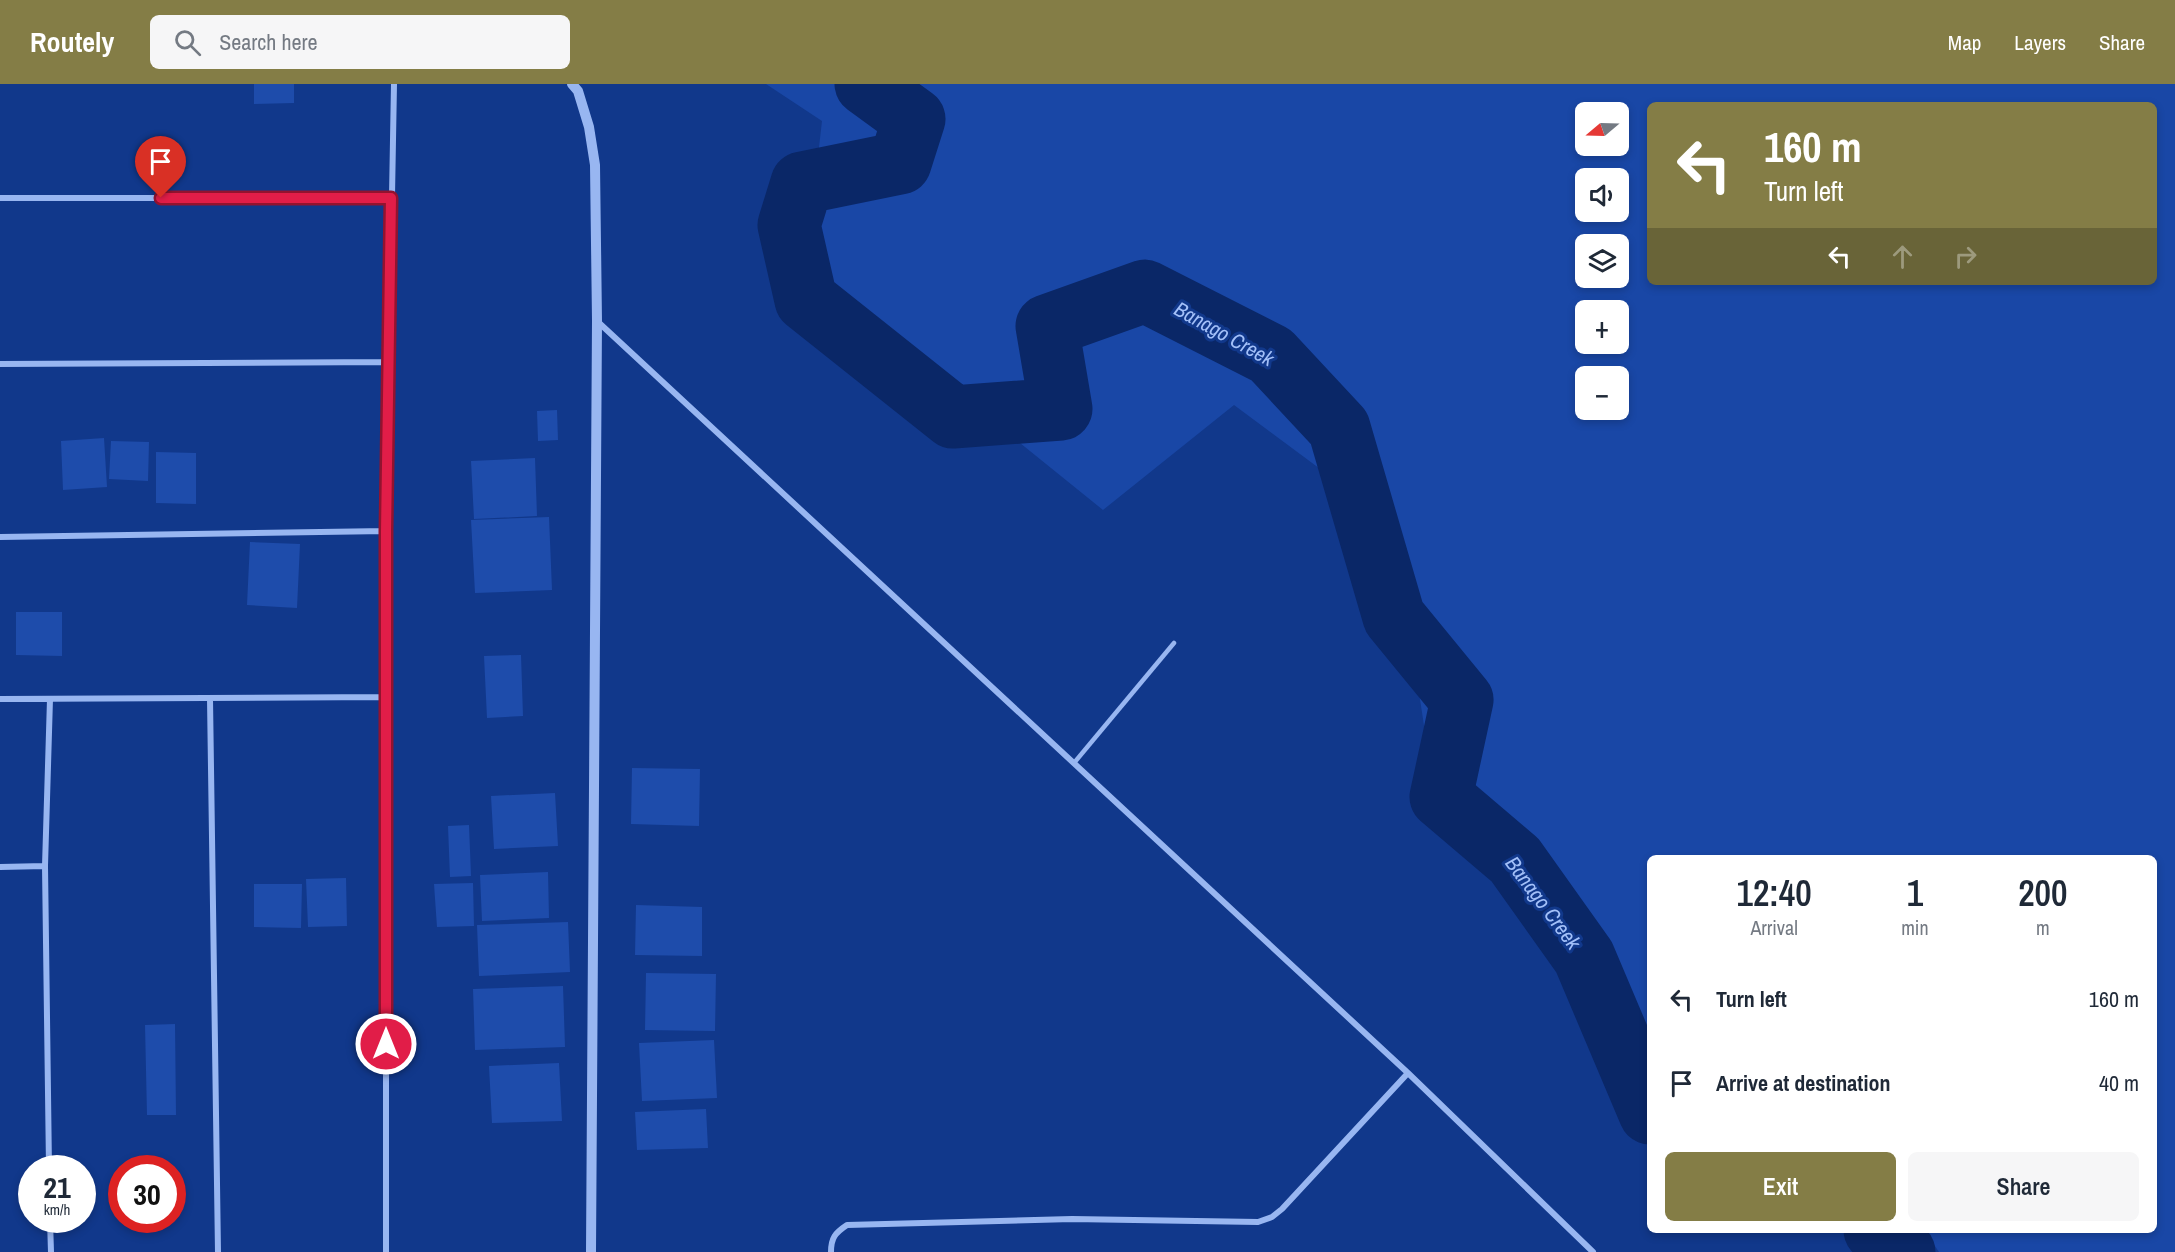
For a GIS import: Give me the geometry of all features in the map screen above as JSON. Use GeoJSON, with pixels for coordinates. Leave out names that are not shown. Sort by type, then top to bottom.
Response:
{"type":"FeatureCollection","features":[{"type":"Feature","properties":{"kind":"street"},"geometry":{"type":"LineString","coordinates":[[386,1252],[386,531],[394,84]]}},
{"type":"Feature","properties":{"kind":"street"},"geometry":{"type":"LineString","coordinates":[[572,84],[578,91],[589,127],[595,165],[597,321],[591,1252]]}},
{"type":"Feature","properties":{"kind":"street"},"geometry":{"type":"LineString","coordinates":[[0,198],[391,198]]}},
{"type":"Feature","properties":{"kind":"street"},"geometry":{"type":"LineString","coordinates":[[597,321],[1408,1073],[1593,1252]]}},
{"type":"Feature","properties":{"kind":"street"},"geometry":{"type":"LineString","coordinates":[[0,364],[389,362]]}},
{"type":"Feature","properties":{"kind":"street"},"geometry":{"type":"LineString","coordinates":[[0,537],[386,531]]}},
{"type":"Feature","properties":{"kind":"street"},"geometry":{"type":"LineString","coordinates":[[0,699],[386,697]]}},
{"type":"Feature","properties":{"kind":"street"},"geometry":{"type":"LineString","coordinates":[[50,699],[45,866],[50,1155]]}},
{"type":"Feature","properties":{"kind":"street"},"geometry":{"type":"LineString","coordinates":[[210,699],[218,1252]]}},
{"type":"Feature","properties":{"kind":"street"},"geometry":{"type":"LineString","coordinates":[[0,867],[45,866]]}},
{"type":"Feature","properties":{"kind":"street"},"geometry":{"type":"LineString","coordinates":[[831,1252],[831,1242],[837,1232],[847,1225],[1072,1220],[1258,1222],[1272,1217],[1282,1209],[1408,1073]]}},
{"type":"Feature","properties":{"kind":"street"},"geometry":{"type":"LineString","coordinates":[[50,1233],[51,1252]]}},
{"type":"Feature","properties":{"kind":"lane"},"geometry":{"type":"LineString","coordinates":[[1074,764],[1174,643]]}},
{"type":"Feature","properties":{"kind":"shaded area"},"geometry":{"type":"Polygon","coordinates":[[[766,84],[2175,84],[2175,1252],[1939,1252],[1926,1233],[2157,1233],[2157,855],[1647,855],[1647,1067],[1591,925],[1440,830],[1393,523],[1234,405],[1103,510],[805,269],[822,121],[766,84]]]}},
{"type":"Feature","properties":{"kind":"building"},"geometry":{"type":"Polygon","coordinates":[[[254,84],[294,84],[294,103],[254,104],[254,84]]]}},
{"type":"Feature","properties":{"kind":"building"},"geometry":{"type":"Polygon","coordinates":[[[557,410],[558,440],[538,441],[537,411],[557,410]]]}},
{"type":"Feature","properties":{"kind":"building"},"geometry":{"type":"Polygon","coordinates":[[[104,438],[107,487],[63,490],[61,441],[104,438]]]}},
{"type":"Feature","properties":{"kind":"building"},"geometry":{"type":"Polygon","coordinates":[[[111,441],[149,442],[148,481],[109,479],[111,441]]]}},
{"type":"Feature","properties":{"kind":"building"},"geometry":{"type":"Polygon","coordinates":[[[156,452],[196,453],[196,504],[156,503],[156,452]]]}},
{"type":"Feature","properties":{"kind":"building"},"geometry":{"type":"Polygon","coordinates":[[[535,458],[537,516],[474,519],[471,461],[535,458]]]}},
{"type":"Feature","properties":{"kind":"building"},"geometry":{"type":"Polygon","coordinates":[[[549,517],[552,590],[475,593],[471,520],[549,517]]]}},
{"type":"Feature","properties":{"kind":"building"},"geometry":{"type":"Polygon","coordinates":[[[250,542],[300,544],[297,608],[247,605],[250,542]]]}},
{"type":"Feature","properties":{"kind":"building"},"geometry":{"type":"Polygon","coordinates":[[[16,612],[62,612],[62,656],[16,655],[16,612]]]}},
{"type":"Feature","properties":{"kind":"building"},"geometry":{"type":"Polygon","coordinates":[[[521,655],[523,716],[487,718],[484,656],[521,655]]]}},
{"type":"Feature","properties":{"kind":"building"},"geometry":{"type":"Polygon","coordinates":[[[632,768],[700,769],[699,826],[631,824],[632,768]]]}},
{"type":"Feature","properties":{"kind":"building"},"geometry":{"type":"Polygon","coordinates":[[[555,793],[558,846],[494,849],[491,796],[555,793]]]}},
{"type":"Feature","properties":{"kind":"building"},"geometry":{"type":"Polygon","coordinates":[[[469,825],[471,876],[450,877],[448,826],[469,825]]]}},
{"type":"Feature","properties":{"kind":"building"},"geometry":{"type":"Polygon","coordinates":[[[548,872],[549,918],[482,921],[480,875],[548,872]]]}},
{"type":"Feature","properties":{"kind":"building"},"geometry":{"type":"Polygon","coordinates":[[[346,878],[347,926],[308,927],[306,879],[346,878]]]}},
{"type":"Feature","properties":{"kind":"building"},"geometry":{"type":"Polygon","coordinates":[[[473,883],[474,926],[437,927],[434,884],[473,883]]]}},
{"type":"Feature","properties":{"kind":"building"},"geometry":{"type":"Polygon","coordinates":[[[254,884],[302,884],[301,928],[254,927],[254,884]]]}},
{"type":"Feature","properties":{"kind":"building"},"geometry":{"type":"Polygon","coordinates":[[[636,905],[702,907],[702,956],[635,955],[636,905]]]}},
{"type":"Feature","properties":{"kind":"building"},"geometry":{"type":"Polygon","coordinates":[[[568,922],[570,972],[479,976],[477,925],[568,922]]]}},
{"type":"Feature","properties":{"kind":"building"},"geometry":{"type":"Polygon","coordinates":[[[646,973],[716,974],[715,1031],[645,1030],[646,973]]]}},
{"type":"Feature","properties":{"kind":"building"},"geometry":{"type":"Polygon","coordinates":[[[563,986],[565,1047],[475,1050],[473,989],[563,986]]]}},
{"type":"Feature","properties":{"kind":"building"},"geometry":{"type":"Polygon","coordinates":[[[175,1024],[176,1115],[147,1115],[145,1025],[175,1024]]]}},
{"type":"Feature","properties":{"kind":"building"},"geometry":{"type":"Polygon","coordinates":[[[714,1040],[717,1098],[642,1101],[639,1043],[714,1040]]]}},
{"type":"Feature","properties":{"kind":"building"},"geometry":{"type":"Polygon","coordinates":[[[559,1063],[562,1121],[492,1123],[489,1066],[559,1063]]]}},
{"type":"Feature","properties":{"kind":"building"},"geometry":{"type":"Polygon","coordinates":[[[706,1109],[708,1148],[637,1150],[635,1112],[706,1109]]]}},
{"type":"Feature","properties":{"kind":"waterway","name":"Banago Creek"},"geometry":{"type":"LineString","coordinates":[[866,84],[914,119],[900,163],[802,183],[789,225],[806,300],[953,417],[1061,409],[1047,326],[1145,291],[1271,355],[1339,428],[1394,617],[1462,700],[1441,797],[1515,860],[1584,957],[1647,1106]]}},
{"type":"Feature","properties":{"kind":"waterway","name":"Banago Creek"},"geometry":{"type":"LineString","coordinates":[[1881,1233],[1891,1238],[1904,1252]]}},
{"type":"Feature","properties":{"kind":"route"},"geometry":{"type":"LineString","coordinates":[[161,198],[391,198],[386,531],[386,1044]]}}]}
